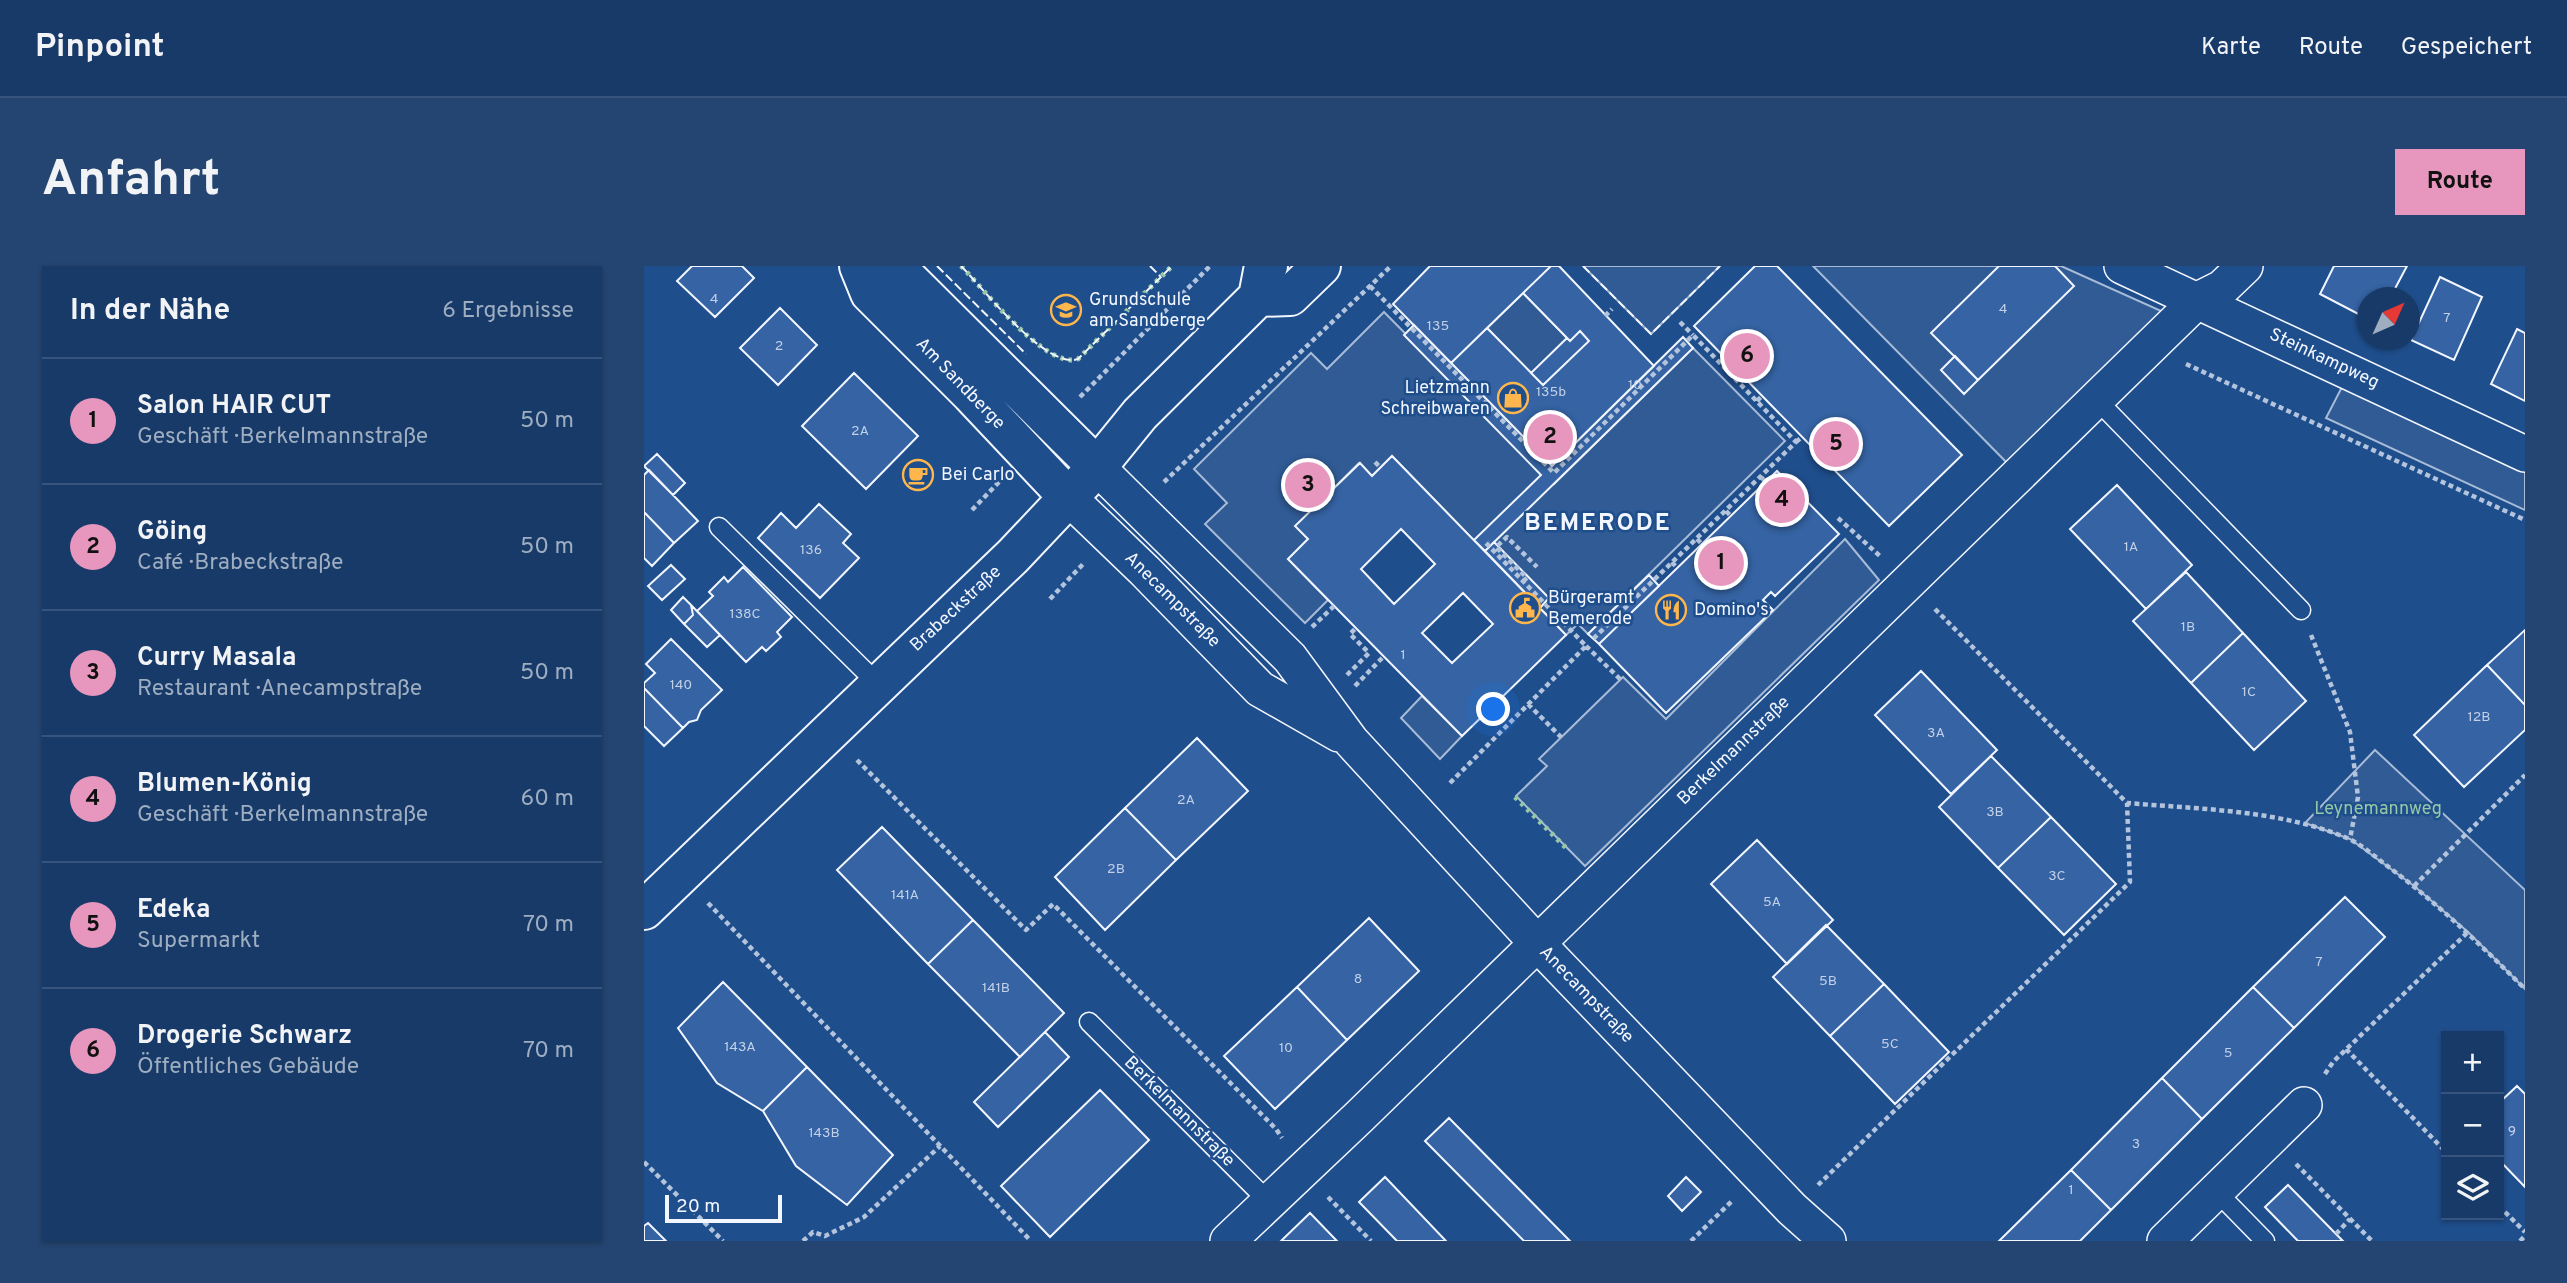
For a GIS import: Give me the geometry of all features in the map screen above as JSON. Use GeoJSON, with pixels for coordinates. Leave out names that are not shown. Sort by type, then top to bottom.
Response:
{"type":"FeatureCollection","features":[{"type":"Feature","properties":{"kind":"main road","name":"Am Sandberge"},"geometry":{"type":"LineString","coordinates":[[859,266],[870,293],[971,394],[1068,497]]}},
{"type":"Feature","properties":{"kind":"main road","name":"Am Sandberge"},"geometry":{"type":"LineString","coordinates":[[895,266],[1097,467]]}},
{"type":"Feature","properties":{"kind":"main road","name":"Brabeckstraße"},"geometry":{"type":"LineString","coordinates":[[644,910],[1013,556],[1263,282],[1290,296],[1321,266]]}},
{"type":"Feature","properties":{"kind":"street","name":"Steinkampweg"},"geometry":{"type":"LineString","coordinates":[[2122,266],[2525,454]]}},
{"type":"Feature","properties":{"kind":"street","name":"Berkelmannstraße"},"geometry":{"type":"LineString","coordinates":[[1228,1241],[2198,300],[2222,288],[2245,266]]}},
{"type":"Feature","properties":{"kind":"street","name":"Anecampstraße"},"geometry":{"type":"LineString","coordinates":[[1097,467],[1290,658],[1351,741],[1537,943],[1791,1209],[1828,1241]]}},
{"type":"Feature","properties":{"kind":"street","name":"Anecampstraße"},"geometry":{"type":"LineString","coordinates":[[1068,497],[1145,571],[1260,689],[1351,741]]}},
{"type":"Feature","properties":{"kind":"street"},"geometry":{"type":"LineString","coordinates":[[2165,1241],[2304,1105]]}},
{"type":"Feature","properties":{"kind":"lane"},"geometry":{"type":"LineString","coordinates":[[2096,399],[2301,610]]}},
{"type":"Feature","properties":{"kind":"lane"},"geometry":{"type":"LineString","coordinates":[[719,527],[877,684]]}},
{"type":"Feature","properties":{"kind":"lane","name":"Berkelmannstraße"},"geometry":{"type":"LineString","coordinates":[[1089,1022],[1269,1202]]}},
{"type":"Feature","properties":{"kind":"lane"},"geometry":{"type":"LineString","coordinates":[[2216,1191],[2265,1241]]}},
{"type":"Feature","properties":{"kind":"path"},"geometry":{"type":"LineString","coordinates":[[1100,374],[1210,266]]}},
{"type":"Feature","properties":{"kind":"path"},"geometry":{"type":"LineString","coordinates":[[1186,463],[1391,266]]}},
{"type":"Feature","properties":{"kind":"path"},"geometry":{"type":"LineString","coordinates":[[1370,286],[1440,354],[1554,473],[1568,454],[1693,335]]}},
{"type":"Feature","properties":{"kind":"path"},"geometry":{"type":"LineString","coordinates":[[1605,316],[1612,309]]}},
{"type":"Feature","properties":{"kind":"path"},"geometry":{"type":"LineString","coordinates":[[1679,322],[1796,442]]}},
{"type":"Feature","properties":{"kind":"path"},"geometry":{"type":"LineString","coordinates":[[2150,347],[2525,520]]}},
{"type":"Feature","properties":{"kind":"path"},"geometry":{"type":"LineString","coordinates":[[1728,371],[1734,367]]}},
{"type":"Feature","properties":{"kind":"path"},"geometry":{"type":"LineString","coordinates":[[1757,401],[1762,396]]}},
{"type":"Feature","properties":{"kind":"path"},"geometry":{"type":"LineString","coordinates":[[1593,639],[1802,437]]}},
{"type":"Feature","properties":{"kind":"path"},"geometry":{"type":"LineString","coordinates":[[1375,462],[1380,467]]}},
{"type":"Feature","properties":{"kind":"path"},"geometry":{"type":"LineString","coordinates":[[1761,477],[1766,482]]}},
{"type":"Feature","properties":{"kind":"path"},"geometry":{"type":"LineString","coordinates":[[1726,511],[1731,516]]}},
{"type":"Feature","properties":{"kind":"path"},"geometry":{"type":"LineString","coordinates":[[1838,518],[1909,582],[2127,803],[2221,811],[2305,823],[2350,839],[2414,886],[2468,932],[2525,989]]}},
{"type":"Feature","properties":{"kind":"path"},"geometry":{"type":"LineString","coordinates":[[1523,581],[1527,578],[1496,547],[1507,537],[1536,567]]}},
{"type":"Feature","properties":{"kind":"path"},"geometry":{"type":"LineString","coordinates":[[1697,538],[1702,544]]}},
{"type":"Feature","properties":{"kind":"path"},"geometry":{"type":"LineString","coordinates":[[1489,541],[1486,543],[1620,679]]}},
{"type":"Feature","properties":{"kind":"path"},"geometry":{"type":"LineString","coordinates":[[1672,562],[1677,568]]}},
{"type":"Feature","properties":{"kind":"path"},"geometry":{"type":"LineString","coordinates":[[1637,597],[1642,602]]}},
{"type":"Feature","properties":{"kind":"path"},"geometry":{"type":"LineString","coordinates":[[1316,624],[1334,606]]}},
{"type":"Feature","properties":{"kind":"path"},"geometry":{"type":"LineString","coordinates":[[2301,610],[2350,732],[2358,797],[2350,839]]}},
{"type":"Feature","properties":{"kind":"path"},"geometry":{"type":"LineString","coordinates":[[1612,621],[1618,626]]}},
{"type":"Feature","properties":{"kind":"path"},"geometry":{"type":"LineString","coordinates":[[1352,670],[1368,653],[1350,634],[1356,628]]}},
{"type":"Feature","properties":{"kind":"path"},"geometry":{"type":"LineString","coordinates":[[1450,783],[1586,646]]}},
{"type":"Feature","properties":{"kind":"path"},"geometry":{"type":"LineString","coordinates":[[1354,686],[1384,656]]}},
{"type":"Feature","properties":{"kind":"path"},"geometry":{"type":"LineString","coordinates":[[1528,704],[1561,737]]}},
{"type":"Feature","properties":{"kind":"path"},"geometry":{"type":"LineString","coordinates":[[829,732],[1026,930],[1053,904],[1276,1129],[1302,1170],[1371,1241]]}},
{"type":"Feature","properties":{"kind":"path"},"geometry":{"type":"LineString","coordinates":[[2414,886],[2525,775]]}},
{"type":"Feature","properties":{"kind":"path"},"geometry":{"type":"LineString","coordinates":[[1791,1209],[2130,882],[2127,803]]}},
{"type":"Feature","properties":{"kind":"path"},"geometry":{"type":"LineString","coordinates":[[681,874],[1031,1241]]}},
{"type":"Feature","properties":{"kind":"path"},"geometry":{"type":"LineString","coordinates":[[2304,1105],[2333,1062],[2468,932]]}},
{"type":"Feature","properties":{"kind":"path"},"geometry":{"type":"LineString","coordinates":[[2346,1049],[2441,1147]]}},
{"type":"Feature","properties":{"kind":"path"},"geometry":{"type":"LineString","coordinates":[[2270,1138],[2372,1241]]}},
{"type":"Feature","properties":{"kind":"path"},"geometry":{"type":"LineString","coordinates":[[803,1241],[813,1231],[825,1236],[864,1217],[940,1146]]}},
{"type":"Feature","properties":{"kind":"path"},"geometry":{"type":"LineString","coordinates":[[644,1162],[723,1241]]}},
{"type":"Feature","properties":{"kind":"path"},"geometry":{"type":"LineString","coordinates":[[1691,1241],[1758,1175]]}},
{"type":"Feature","properties":{"kind":"path"},"geometry":{"type":"LineString","coordinates":[[2504,1211],[2525,1234],[2521,1241]]}},
{"type":"Feature","properties":{"kind":"path"},"geometry":{"type":"LineString","coordinates":[[2336,1234],[2350,1219]]}},
{"type":"Feature","properties":{"kind":"shaded area"},"geometry":{"type":"Polygon","coordinates":[[[1583,266],[1720,266],[1651,334],[1583,266]]]}},
{"type":"Feature","properties":{"kind":"shaded area"},"geometry":{"type":"Polygon","coordinates":[[[1813,266],[2061,266],[2179,319],[2018,474],[1813,266]]]}},
{"type":"Feature","properties":{"kind":"shaded area"},"geometry":{"type":"Polygon","coordinates":[[[1523,293],[1570,341],[1543,385],[1487,328],[1523,293]]]}},
{"type":"Feature","properties":{"kind":"shaded area"},"geometry":{"type":"Polygon","coordinates":[[[1384,312],[1554,484],[1693,348],[1785,441],[1588,634],[1578,624],[1566,635],[1392,456],[1372,476],[1359,463],[1296,526],[1308,539],[1288,559],[1328,600],[1305,623],[1205,524],[1227,503],[1194,469],[1311,353],[1327,369],[1384,312]]]}},
{"type":"Feature","properties":{"kind":"shaded area"},"geometry":{"type":"Polygon","coordinates":[[[2342,387],[2525,471],[2525,510],[2326,418],[2342,387]]]}},
{"type":"Feature","properties":{"kind":"shaded area"},"geometry":{"type":"Polygon","coordinates":[[[1845,539],[1879,580],[1585,866],[1516,796],[1547,766],[1539,759],[1623,677],[1666,719],[1845,539]]]}},
{"type":"Feature","properties":{"kind":"shaded area"},"geometry":{"type":"Polygon","coordinates":[[[1422,696],[1462,736],[1440,759],[1401,718],[1422,696]]]}},
{"type":"Feature","properties":{"kind":"shaded area","name":"Leynemannweg"},"geometry":{"type":"Polygon","coordinates":[[[2375,750],[2525,890],[2525,989],[2468,932],[2414,886],[2350,839],[2305,823],[2375,750]]]}},
{"type":"Feature","properties":{"kind":"building"},"geometry":{"type":"Polygon","coordinates":[[[692,266],[742,266],[754,278],[715,317],[677,281],[692,266]]]}},
{"type":"Feature","properties":{"kind":"building"},"geometry":{"type":"Polygon","coordinates":[[[1430,266],[1551,266],[1451,363],[1393,304],[1430,266]]]}},
{"type":"Feature","properties":{"kind":"building"},"geometry":{"type":"Polygon","coordinates":[[[1551,266],[1559,266],[1654,366],[1552,466],[1451,363],[1487,328],[1543,385],[1589,341],[1580,331],[1570,341],[1523,293],[1551,266]]]}},
{"type":"Feature","properties":{"kind":"building"},"geometry":{"type":"Polygon","coordinates":[[[1755,266],[1777,266],[1962,455],[1889,526],[1694,326],[1755,266]]]}},
{"type":"Feature","properties":{"kind":"building"},"geometry":{"type":"Polygon","coordinates":[[[1999,266],[2055,266],[2074,286],[1978,380],[1931,333],[1999,266]]]}},
{"type":"Feature","properties":{"kind":"building"},"geometry":{"type":"Polygon","coordinates":[[[2334,266],[2407,266],[2396,287],[2357,287],[2357,313],[2320,294],[2334,266]]]}},
{"type":"Feature","properties":{"kind":"building"},"geometry":{"type":"Polygon","coordinates":[[[2440,277],[2482,297],[2454,360],[2420,344],[2420,320],[2440,277]]]}},
{"type":"Feature","properties":{"kind":"building"},"geometry":{"type":"Polygon","coordinates":[[[780,308],[817,345],[778,385],[740,348],[780,308]]]}},
{"type":"Feature","properties":{"kind":"building"},"geometry":{"type":"Polygon","coordinates":[[[1414,325],[1552,466],[1683,337],[1693,348],[1485,551],[1474,540],[1541,475],[1404,335],[1414,325]]]}},
{"type":"Feature","properties":{"kind":"building"},"geometry":{"type":"Polygon","coordinates":[[[2517,329],[2525,333],[2525,401],[2491,384],[2517,329]]]}},
{"type":"Feature","properties":{"kind":"building"},"geometry":{"type":"Polygon","coordinates":[[[1580,331],[1589,341],[1543,385],[1531,373],[1567,338],[1570,341],[1580,331]]]}},
{"type":"Feature","properties":{"kind":"building"},"geometry":{"type":"Polygon","coordinates":[[[1955,356],[1978,380],[1964,394],[1941,370],[1955,356]]]}},
{"type":"Feature","properties":{"kind":"building"},"geometry":{"type":"Polygon","coordinates":[[[854,373],[918,436],[866,489],[802,426],[854,373]]]}},
{"type":"Feature","properties":{"kind":"building"},"geometry":{"type":"Polygon","coordinates":[[[657,454],[685,483],[673,495],[644,466],[657,454]]]}},
{"type":"Feature","properties":{"kind":"building"},"geometry":{"type":"Polygon","coordinates":[[[1392,456],[1566,635],[1462,736],[1288,559],[1308,539],[1295,526],[1360,463],[1372,476],[1392,456]],[[1401,529],[1361,569],[1394,604],[1435,564],[1401,529]],[[1463,593],[1422,633],[1452,663],[1493,624],[1463,593]]]}},
{"type":"Feature","properties":{"kind":"building"},"geometry":{"type":"Polygon","coordinates":[[[649,470],[698,521],[674,543],[644,512],[644,475],[649,470]]]}},
{"type":"Feature","properties":{"kind":"building"},"geometry":{"type":"Polygon","coordinates":[[[1777,471],[1839,534],[1775,596],[1771,592],[1763,600],[1773,610],[1666,713],[1599,644],[1777,471]]]}},
{"type":"Feature","properties":{"kind":"building"},"geometry":{"type":"Polygon","coordinates":[[[2117,485],[2192,565],[2146,609],[2070,529],[2117,485]]]}},
{"type":"Feature","properties":{"kind":"building"},"geometry":{"type":"Polygon","coordinates":[[[819,504],[851,534],[843,543],[859,558],[820,598],[758,538],[781,513],[796,528],[819,504]]]}},
{"type":"Feature","properties":{"kind":"building"},"geometry":{"type":"Polygon","coordinates":[[[644,512],[674,543],[652,566],[644,558],[644,512]]]}},
{"type":"Feature","properties":{"kind":"building"},"geometry":{"type":"Polygon","coordinates":[[[1494,542],[1549,598],[1540,608],[1485,551],[1494,542]]]}},
{"type":"Feature","properties":{"kind":"building"},"geometry":{"type":"Polygon","coordinates":[[[671,565],[685,579],[662,600],[648,586],[671,565]]]}},
{"type":"Feature","properties":{"kind":"building"},"geometry":{"type":"Polygon","coordinates":[[[743,567],[792,617],[777,632],[781,637],[766,651],[762,647],[746,662],[697,611],[713,596],[709,592],[724,577],[728,582],[743,567]]]}},
{"type":"Feature","properties":{"kind":"building"},"geometry":{"type":"Polygon","coordinates":[[[2186,572],[2243,633],[2191,683],[2133,621],[2186,572]]]}},
{"type":"Feature","properties":{"kind":"building"},"geometry":{"type":"Polygon","coordinates":[[[1649,575],[1659,586],[1599,644],[1588,634],[1649,575]]]}},
{"type":"Feature","properties":{"kind":"building"},"geometry":{"type":"Polygon","coordinates":[[[683,597],[691,605],[693,615],[684,624],[671,610],[683,597]]]}},
{"type":"Feature","properties":{"kind":"building"},"geometry":{"type":"Polygon","coordinates":[[[691,605],[720,635],[707,647],[684,624],[693,615],[691,605]]]}},
{"type":"Feature","properties":{"kind":"building"},"geometry":{"type":"Polygon","coordinates":[[[2525,630],[2525,705],[2487,665],[2525,630]]]}},
{"type":"Feature","properties":{"kind":"building"},"geometry":{"type":"Polygon","coordinates":[[[2243,633],[2306,701],[2254,750],[2191,683],[2243,633]]]}},
{"type":"Feature","properties":{"kind":"building"},"geometry":{"type":"Polygon","coordinates":[[[671,639],[722,690],[701,710],[697,720],[689,722],[683,728],[644,688],[644,683],[655,673],[646,664],[671,639]]]}},
{"type":"Feature","properties":{"kind":"building"},"geometry":{"type":"Polygon","coordinates":[[[2487,665],[2525,705],[2525,730],[2464,787],[2414,735],[2487,665]]]}},
{"type":"Feature","properties":{"kind":"building"},"geometry":{"type":"Polygon","coordinates":[[[1921,671],[1997,750],[1951,794],[1875,715],[1921,671]]]}},
{"type":"Feature","properties":{"kind":"building"},"geometry":{"type":"Polygon","coordinates":[[[644,688],[683,728],[664,746],[644,726],[644,688]]]}},
{"type":"Feature","properties":{"kind":"building"},"geometry":{"type":"Polygon","coordinates":[[[1197,738],[1248,791],[1176,860],[1125,808],[1197,738]]]}},
{"type":"Feature","properties":{"kind":"building"},"geometry":{"type":"Polygon","coordinates":[[[1991,756],[2051,817],[1998,868],[1939,807],[1991,756]]]}},
{"type":"Feature","properties":{"kind":"building"},"geometry":{"type":"Polygon","coordinates":[[[1125,808],[1176,860],[1105,930],[1055,877],[1125,808]]]}},
{"type":"Feature","properties":{"kind":"building"},"geometry":{"type":"Polygon","coordinates":[[[2051,817],[2116,884],[2064,935],[1998,868],[2051,817]]]}},
{"type":"Feature","properties":{"kind":"building"},"geometry":{"type":"Polygon","coordinates":[[[882,827],[973,920],[928,964],[837,870],[882,827]]]}},
{"type":"Feature","properties":{"kind":"building"},"geometry":{"type":"Polygon","coordinates":[[[1757,840],[1833,920],[1787,964],[1711,884],[1757,840]]]}},
{"type":"Feature","properties":{"kind":"building"},"geometry":{"type":"Polygon","coordinates":[[[2345,897],[2385,937],[2294,1028],[2253,987],[2345,897]]]}},
{"type":"Feature","properties":{"kind":"building"},"geometry":{"type":"Polygon","coordinates":[[[1369,918],[1419,971],[1347,1040],[1297,987],[1369,918]]]}},
{"type":"Feature","properties":{"kind":"building"},"geometry":{"type":"Polygon","coordinates":[[[973,920],[1064,1013],[1020,1057],[928,964],[973,920]]]}},
{"type":"Feature","properties":{"kind":"building"},"geometry":{"type":"Polygon","coordinates":[[[1826,925],[1884,984],[1830,1036],[1773,977],[1826,925]]]}},
{"type":"Feature","properties":{"kind":"building"},"geometry":{"type":"Polygon","coordinates":[[[723,982],[807,1067],[763,1111],[717,1083],[678,1028],[723,982]]]}},
{"type":"Feature","properties":{"kind":"building"},"geometry":{"type":"Polygon","coordinates":[[[1884,984],[1949,1052],[1895,1104],[1830,1036],[1884,984]]]}},
{"type":"Feature","properties":{"kind":"building"},"geometry":{"type":"Polygon","coordinates":[[[1297,987],[1347,1040],[1275,1109],[1224,1056],[1297,987]]]}},
{"type":"Feature","properties":{"kind":"building"},"geometry":{"type":"Polygon","coordinates":[[[2253,987],[2294,1028],[2202,1119],[2162,1078],[2253,987]]]}},
{"type":"Feature","properties":{"kind":"building"},"geometry":{"type":"Polygon","coordinates":[[[1045,1032],[1069,1057],[998,1127],[974,1102],[1045,1032]]]}},
{"type":"Feature","properties":{"kind":"building"},"geometry":{"type":"Polygon","coordinates":[[[807,1067],[893,1155],[847,1205],[796,1166],[763,1111],[807,1067]]]}},
{"type":"Feature","properties":{"kind":"building"},"geometry":{"type":"Polygon","coordinates":[[[2162,1078],[2202,1119],[2111,1210],[2071,1170],[2162,1078]]]}},
{"type":"Feature","properties":{"kind":"building"},"geometry":{"type":"Polygon","coordinates":[[[2517,1086],[2525,1094],[2525,1187],[2504,1165],[2504,1098],[2517,1086]]]}},
{"type":"Feature","properties":{"kind":"building"},"geometry":{"type":"Polygon","coordinates":[[[1100,1090],[1149,1140],[1050,1237],[1001,1186],[1100,1090]]]}},
{"type":"Feature","properties":{"kind":"building"},"geometry":{"type":"Polygon","coordinates":[[[1449,1118],[1570,1241],[1524,1241],[1425,1141],[1449,1118]]]}},
{"type":"Feature","properties":{"kind":"building"},"geometry":{"type":"Polygon","coordinates":[[[2071,1170],[2111,1210],[2080,1241],[1999,1241],[2071,1170]]]}},
{"type":"Feature","properties":{"kind":"building"},"geometry":{"type":"Polygon","coordinates":[[[1385,1177],[1446,1241],[1397,1241],[1359,1202],[1385,1177]]]}},
{"type":"Feature","properties":{"kind":"building"},"geometry":{"type":"Polygon","coordinates":[[[1686,1177],[1701,1192],[1682,1211],[1668,1196],[1686,1177]]]}},
{"type":"Feature","properties":{"kind":"building"},"geometry":{"type":"Polygon","coordinates":[[[2288,1185],[2343,1241],[2298,1241],[2265,1207],[2288,1185]]]}},
{"type":"Feature","properties":{"kind":"building"},"geometry":{"type":"Polygon","coordinates":[[[1310,1213],[1337,1241],[1281,1241],[1310,1213]]]}},
{"type":"Feature","properties":{"kind":"building"},"geometry":{"type":"Polygon","coordinates":[[[648,1223],[666,1241],[644,1241],[644,1226],[648,1223]]]}},
{"type":"Feature","properties":{"kind":"hedge"},"geometry":{"type":"LineString","coordinates":[[961,266],[1016,325],[1049,352],[1065,359],[1078,359],[1172,266]]}},
{"type":"Feature","properties":{"kind":"hedge"},"geometry":{"type":"LineString","coordinates":[[1515,797],[1568,850]]}},
{"type":"Feature","properties":{"kind":"fence"},"geometry":{"type":"LineString","coordinates":[[937,266],[1026,354]]}},
{"type":"Feature","properties":{"kind":"fence"},"geometry":{"type":"LineString","coordinates":[[961,266],[1016,325],[1049,352],[1065,359],[1078,359],[1172,266]]}},
{"type":"Feature","properties":{"kind":"fence"},"geometry":{"type":"LineString","coordinates":[[1150,266],[1161,277]]}},
{"type":"Feature","properties":{"kind":"fence"},"geometry":{"type":"LineString","coordinates":[[1583,266],[1651,334],[1720,266]]}},
{"type":"Feature","properties":{"kind":"place","name":"Grundschule am Sandberge"},"geometry":{"type":"Point","coordinates":[1066,310]}},
{"type":"Feature","properties":{"kind":"place","name":"Drogerie Schwarz"},"geometry":{"type":"Point","coordinates":[1747,356]}},
{"type":"Feature","properties":{"kind":"place","name":"Lietzmann Schreibwaren"},"geometry":{"type":"Point","coordinates":[1513,398]}},
{"type":"Feature","properties":{"kind":"place","name":"Göing"},"geometry":{"type":"Point","coordinates":[1550,437]}},
{"type":"Feature","properties":{"kind":"place","name":"Edeka"},"geometry":{"type":"Point","coordinates":[1836,444]}},
{"type":"Feature","properties":{"kind":"place","name":"Bei Carlo"},"geometry":{"type":"Point","coordinates":[918,475]}},
{"type":"Feature","properties":{"kind":"place","name":"Curry Masala"},"geometry":{"type":"Point","coordinates":[1308,485]}},
{"type":"Feature","properties":{"kind":"place","name":"Blumen-König"},"geometry":{"type":"Point","coordinates":[1782,500]}},
{"type":"Feature","properties":{"kind":"place","name":"Salon HAIR CUT"},"geometry":{"type":"Point","coordinates":[1721,563]}},
{"type":"Feature","properties":{"kind":"place","name":"Bürgeramt Bemerode"},"geometry":{"type":"Point","coordinates":[1525,608]}},
{"type":"Feature","properties":{"kind":"place","name":"Domino's"},"geometry":{"type":"Point","coordinates":[1671,610]}},
{"type":"Feature","properties":{"kind":"district","name":"BEMERODE"},"geometry":{"type":"Point","coordinates":[1598,524]}}]}
